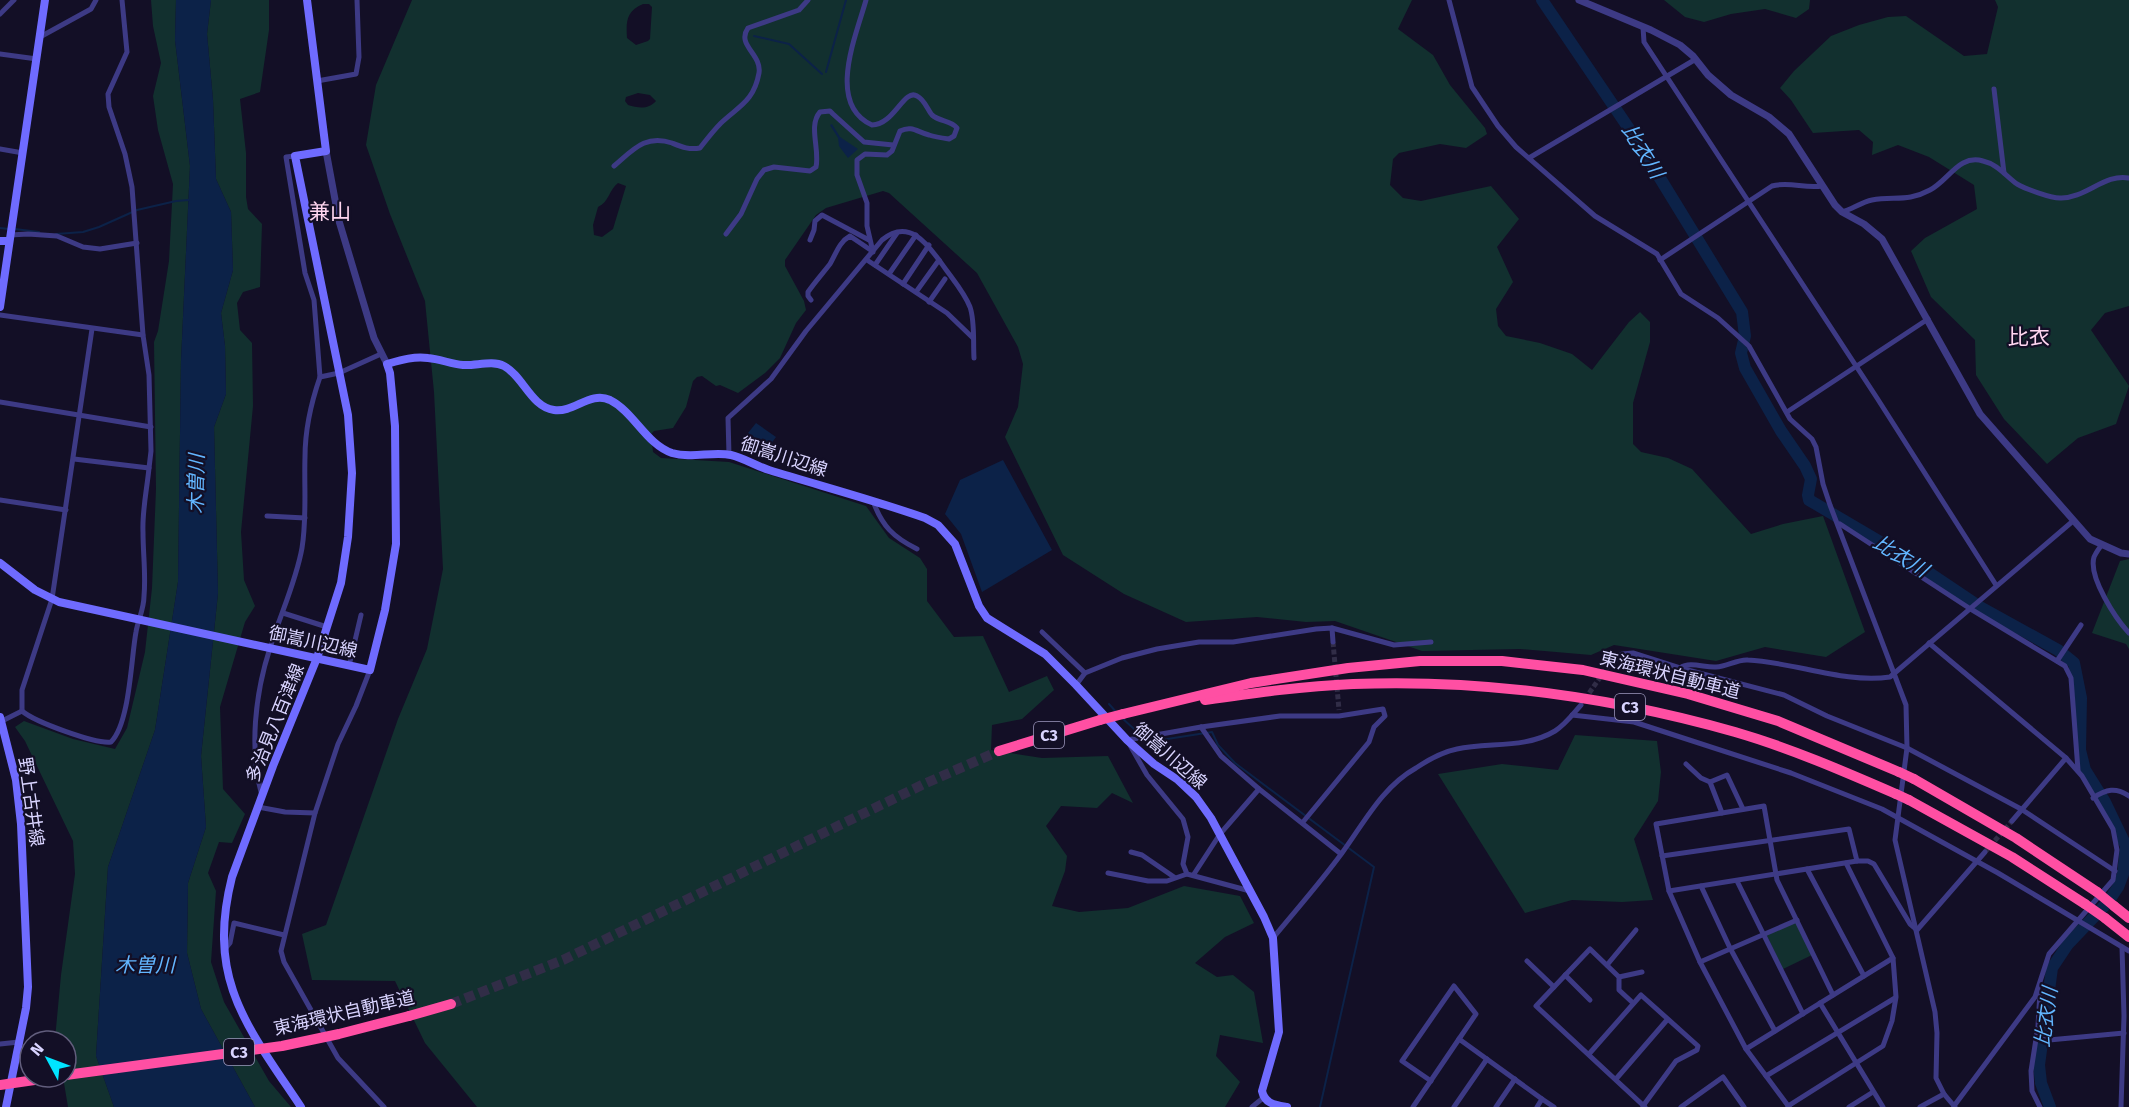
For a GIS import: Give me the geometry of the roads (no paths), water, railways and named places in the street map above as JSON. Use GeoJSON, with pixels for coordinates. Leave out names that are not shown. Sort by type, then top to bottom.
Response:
{"type":"FeatureCollection","features":[{"type":"Feature","properties":{"kind":"highway","name":"東海環状自動車道"},"geometry":{"type":"LineString","coordinates":[[999,751],[1100,720],[1199,695],[1251,683],[1348,668],[1420,661],[1502,661],[1593,672],[1700,698],[1778,721],[1899,772],[2016,838],[2097,892],[2129,918]]}},
{"type":"Feature","properties":{"kind":"highway","name":"東海環状自動車道"},"geometry":{"type":"LineString","coordinates":[[1154,707],[1254,693],[1351,684],[1420,683],[1548,692],[1636,708],[1735,733],[1803,756],[1909,800],[2012,857],[2085,904],[2105,918],[2126,942]]}},
{"type":"Feature","properties":{"kind":"highway","name":"東海環状自動車道"},"geometry":{"type":"LineString","coordinates":[[78,1074],[282,1046],[339,1034],[451,1004]]}},
{"type":"Feature","properties":{"kind":"main road"},"geometry":{"type":"LineString","coordinates":[[0,307],[45,0]]}},
{"type":"Feature","properties":{"kind":"main road"},"geometry":{"type":"LineString","coordinates":[[295,156],[326,151],[307,0]]}},
{"type":"Feature","properties":{"kind":"main road","name":"多治見八百津線"},"geometry":{"type":"LineString","coordinates":[[295,156],[348,415],[351,473],[348,537],[341,583],[327,627],[232,877],[223,926],[224,950],[231,988],[238,1008],[301,1107]]}},
{"type":"Feature","properties":{"kind":"main road"},"geometry":{"type":"LineString","coordinates":[[0,242],[10,238]]}},
{"type":"Feature","properties":{"kind":"main road","name":"御嵩川辺線"},"geometry":{"type":"LineString","coordinates":[[138,621],[370,670],[386,610],[396,544],[395,426],[390,373],[387,364],[411,358],[428,358],[466,365],[492,363],[502,365],[510,370],[540,404],[552,410],[562,411],[586,401],[604,398],[620,408],[666,451],[680,455],[729,455],[768,470],[925,518],[938,525],[955,544],[976,599],[987,618],[1045,654],[1127,741],[1154,764],[1178,780],[1196,797],[1211,818],[1273,938],[1279,1032],[1263,1083],[1263,1098]]}},
{"type":"Feature","properties":{"kind":"main road"},"geometry":{"type":"LineString","coordinates":[[0,563],[24,583],[52,599],[138,621]]}},
{"type":"Feature","properties":{"kind":"main road","name":"野上古井線"},"geometry":{"type":"LineString","coordinates":[[1,719],[16,780],[24,851],[28,987],[22,1029]]}},
{"type":"Feature","properties":{"kind":"main road","name":"野上古井線"},"geometry":{"type":"LineString","coordinates":[[6,1107],[4,1088],[18,1048]]}},
{"type":"Feature","properties":{"kind":"main road"},"geometry":{"type":"LineString","coordinates":[[1263,1098],[1268,1102],[1287,1107]]}},
{"type":"Feature","properties":{"kind":"street"},"geometry":{"type":"LineString","coordinates":[[0,14],[14,0]]}},
{"type":"Feature","properties":{"kind":"street"},"geometry":{"type":"LineString","coordinates":[[40,37],[91,9],[96,0]]}},
{"type":"Feature","properties":{"kind":"street"},"geometry":{"type":"LineString","coordinates":[[1,719],[22,711],[82,737],[111,742],[115,738],[129,691],[138,621],[144,606],[142,530],[151,427],[149,375],[143,335],[132,187],[125,154],[109,107],[108,94],[127,52],[122,0]]}},
{"type":"Feature","properties":{"kind":"street"},"geometry":{"type":"LineString","coordinates":[[317,81],[356,74],[359,57],[357,0]]}},
{"type":"Feature","properties":{"kind":"street"},"geometry":{"type":"LineString","coordinates":[[614,166],[645,142],[653,140],[661,140],[686,148],[700,148],[724,121],[743,106],[752,94],[759,73],[759,65],[757,58],[745,44],[744,39],[748,28],[799,10],[808,0]]}},
{"type":"Feature","properties":{"kind":"street"},"geometry":{"type":"LineString","coordinates":[[866,0],[846,76],[849,94],[857,114],[872,125],[884,123],[912,94],[917,95],[924,102],[932,115],[955,124],[957,128],[954,136],[949,139],[930,136],[906,127],[900,130],[887,155],[865,154],[857,160],[857,175],[867,203],[867,226],[873,252]]}},
{"type":"Feature","properties":{"kind":"street"},"geometry":{"type":"LineString","coordinates":[[1449,0],[1472,87],[1498,126],[1516,147],[1595,216],[1657,254],[1675,288],[1718,318],[1749,346],[1791,419],[1812,439],[1816,447],[1823,484],[1906,705],[1907,748],[1895,840],[1935,1012],[1936,1078],[1944,1094],[1955,1107],[2040,988]]}},
{"type":"Feature","properties":{"kind":"street"},"geometry":{"type":"LineString","coordinates":[[1580,0],[1680,45],[1696,59],[1708,75],[1731,95],[1769,117],[1789,134],[1829,198],[1842,212],[1864,224],[1882,239],[1980,414],[2090,539],[2121,553],[2129,554]]}},
{"type":"Feature","properties":{"kind":"street"},"geometry":{"type":"LineString","coordinates":[[1643,27],[1644,42],[1857,367],[1996,585]]}},
{"type":"Feature","properties":{"kind":"street"},"geometry":{"type":"LineString","coordinates":[[0,54],[37,59]]}},
{"type":"Feature","properties":{"kind":"street"},"geometry":{"type":"LineString","coordinates":[[1528,158],[1696,59]]}},
{"type":"Feature","properties":{"kind":"street"},"geometry":{"type":"LineString","coordinates":[[1994,89],[2004,173]]}},
{"type":"Feature","properties":{"kind":"street"},"geometry":{"type":"LineString","coordinates":[[726,234],[741,214],[757,179],[764,170],[774,168],[810,171],[816,167],[814,126],[820,112],[830,111],[864,142],[893,145]]}},
{"type":"Feature","properties":{"kind":"street"},"geometry":{"type":"LineString","coordinates":[[0,149],[23,153]]}},
{"type":"Feature","properties":{"kind":"street"},"geometry":{"type":"LineString","coordinates":[[326,151],[339,221],[374,338],[387,364]]}},
{"type":"Feature","properties":{"kind":"street"},"geometry":{"type":"LineString","coordinates":[[262,796],[254,753],[258,699],[270,648],[302,549],[305,518],[306,434],[311,402],[320,377],[314,300],[305,273],[286,157],[295,156]]}},
{"type":"Feature","properties":{"kind":"street"},"geometry":{"type":"LineString","coordinates":[[1842,212],[1873,200],[1910,198],[1930,190],[1965,161],[1989,162],[2026,188],[2051,197],[2062,198],[2118,176],[2129,178]]}},
{"type":"Feature","properties":{"kind":"street"},"geometry":{"type":"LineString","coordinates":[[1660,260],[1777,185],[1793,184],[1813,188],[1822,186]]}},
{"type":"Feature","properties":{"kind":"street"},"geometry":{"type":"LineString","coordinates":[[810,240],[815,221],[822,215],[869,240]]}},
{"type":"Feature","properties":{"kind":"street"},"geometry":{"type":"LineString","coordinates":[[875,265],[897,233]]}},
{"type":"Feature","properties":{"kind":"street"},"geometry":{"type":"LineString","coordinates":[[729,455],[728,418],[771,379],[806,331],[886,237],[897,233],[916,235],[929,245],[963,293],[970,308],[974,358]]}},
{"type":"Feature","properties":{"kind":"street"},"geometry":{"type":"LineString","coordinates":[[10,238],[28,234],[57,236],[83,247],[100,249],[137,243]]}},
{"type":"Feature","properties":{"kind":"street"},"geometry":{"type":"LineString","coordinates":[[889,274],[916,235]]}},
{"type":"Feature","properties":{"kind":"street"},"geometry":{"type":"LineString","coordinates":[[811,300],[808,292],[847,237],[857,239],[873,252]]}},
{"type":"Feature","properties":{"kind":"street"},"geometry":{"type":"LineString","coordinates":[[903,284],[929,245]]}},
{"type":"Feature","properties":{"kind":"street"},"geometry":{"type":"LineString","coordinates":[[867,260],[947,313],[973,338]]}},
{"type":"Feature","properties":{"kind":"street"},"geometry":{"type":"LineString","coordinates":[[916,292],[939,260]]}},
{"type":"Feature","properties":{"kind":"street"},"geometry":{"type":"LineString","coordinates":[[929,302],[945,279]]}},
{"type":"Feature","properties":{"kind":"street"},"geometry":{"type":"LineString","coordinates":[[0,315],[143,335]]}},
{"type":"Feature","properties":{"kind":"street"},"geometry":{"type":"LineString","coordinates":[[1787,412],[1928,319]]}},
{"type":"Feature","properties":{"kind":"street"},"geometry":{"type":"LineString","coordinates":[[22,711],[22,690],[52,599],[92,329]]}},
{"type":"Feature","properties":{"kind":"street"},"geometry":{"type":"LineString","coordinates":[[320,377],[339,373],[381,354]]}},
{"type":"Feature","properties":{"kind":"street"},"geometry":{"type":"LineString","coordinates":[[0,402],[151,427]]}},
{"type":"Feature","properties":{"kind":"street"},"geometry":{"type":"LineString","coordinates":[[74,459],[149,468]]}},
{"type":"Feature","properties":{"kind":"street"},"geometry":{"type":"LineString","coordinates":[[0,500],[66,510]]}},
{"type":"Feature","properties":{"kind":"street"},"geometry":{"type":"LineString","coordinates":[[873,501],[889,531],[917,549]]}},
{"type":"Feature","properties":{"kind":"street"},"geometry":{"type":"LineString","coordinates":[[267,516],[305,518]]}},
{"type":"Feature","properties":{"kind":"street"},"geometry":{"type":"LineString","coordinates":[[1680,668],[1685,664],[1718,667],[1749,660],[1849,676],[1880,678],[1894,675],[2073,521]]}},
{"type":"Feature","properties":{"kind":"street"},"geometry":{"type":"LineString","coordinates":[[1838,524],[2065,666],[2071,678],[2078,772]]}},
{"type":"Feature","properties":{"kind":"street"},"geometry":{"type":"LineString","coordinates":[[2102,545],[2094,558],[2095,573],[2119,622],[2129,633]]}},
{"type":"Feature","properties":{"kind":"street"},"geometry":{"type":"LineString","coordinates":[[283,613],[327,627]]}},
{"type":"Feature","properties":{"kind":"street"},"geometry":{"type":"LineString","coordinates":[[349,666],[361,615]]}},
{"type":"Feature","properties":{"kind":"street"},"geometry":{"type":"LineString","coordinates":[[2057,661],[2081,625]]}},
{"type":"Feature","properties":{"kind":"street"},"geometry":{"type":"LineString","coordinates":[[1076,685],[1086,673],[1122,658],[1199,642],[1233,642],[1316,628],[1332,628],[1394,645],[1431,642]]}},
{"type":"Feature","properties":{"kind":"street"},"geometry":{"type":"LineString","coordinates":[[1332,628],[1333,642]]}},
{"type":"Feature","properties":{"kind":"street"},"geometry":{"type":"LineString","coordinates":[[1042,632],[1086,673]]}},
{"type":"Feature","properties":{"kind":"street"},"geometry":{"type":"LineString","coordinates":[[1929,643],[2066,758],[2078,772],[2114,829],[2118,850],[2114,880],[2049,954],[2043,970],[2031,1071],[2032,1091],[2040,1107]]}},
{"type":"Feature","properties":{"kind":"street"},"geometry":{"type":"LineString","coordinates":[[1608,666],[1622,654],[1633,653],[1680,668],[1784,695],[1827,716],[1907,748],[2021,809],[2115,871]]}},
{"type":"Feature","properties":{"kind":"street"},"geometry":{"type":"LineString","coordinates":[[370,670],[338,744],[315,813],[281,951],[284,962],[314,1018],[339,1058],[384,1107]]}},
{"type":"Feature","properties":{"kind":"street"},"geometry":{"type":"LineString","coordinates":[[1273,938],[1341,854],[1383,794],[1413,769],[1456,749],[1500,745],[1539,738],[1556,730],[1581,705]]}},
{"type":"Feature","properties":{"kind":"street"},"geometry":{"type":"LineString","coordinates":[[1191,874],[1183,864],[1188,837],[1183,819],[1147,776],[1127,741],[1201,727],[1280,716],[1383,709],[1385,716],[1374,727],[1369,742],[1302,822]]}},
{"type":"Feature","properties":{"kind":"street"},"geometry":{"type":"LineString","coordinates":[[1572,715],[1634,722],[1843,793],[1882,809],[1978,861],[2078,922],[2126,942],[2129,951]]}},
{"type":"Feature","properties":{"kind":"street"},"geometry":{"type":"LineString","coordinates":[[1201,727],[1221,756],[1341,854]]}},
{"type":"Feature","properties":{"kind":"street"},"geometry":{"type":"LineString","coordinates":[[2012,821],[2066,758]]}},
{"type":"Feature","properties":{"kind":"street"},"geometry":{"type":"LineString","coordinates":[[1686,764],[1701,778],[1710,782],[1722,813]]}},
{"type":"Feature","properties":{"kind":"street"},"geometry":{"type":"LineString","coordinates":[[1710,782],[1727,775],[1743,809]]}},
{"type":"Feature","properties":{"kind":"street"},"geometry":{"type":"LineString","coordinates":[[1191,874],[1220,834],[1259,789]]}},
{"type":"Feature","properties":{"kind":"street"},"geometry":{"type":"LineString","coordinates":[[2093,798],[2107,790],[2121,790],[2129,796]]}},
{"type":"Feature","properties":{"kind":"street"},"geometry":{"type":"LineString","coordinates":[[1833,996],[1776,874],[1764,806],[1656,824],[1668,891],[1700,962],[1746,1049],[1788,1106],[1883,1046],[1892,1022],[1896,997],[1893,958],[1846,863]]}},
{"type":"Feature","properties":{"kind":"street"},"geometry":{"type":"LineString","coordinates":[[258,807],[285,812],[315,813]]}},
{"type":"Feature","properties":{"kind":"street"},"geometry":{"type":"LineString","coordinates":[[1662,856],[1849,829],[1857,861]]}},
{"type":"Feature","properties":{"kind":"street"},"geometry":{"type":"LineString","coordinates":[[1131,852],[1142,855],[1174,877]]}},
{"type":"Feature","properties":{"kind":"street"},"geometry":{"type":"LineString","coordinates":[[1917,930],[1985,852]]}},
{"type":"Feature","properties":{"kind":"street"},"geometry":{"type":"LineString","coordinates":[[1668,891],[1868,861],[1874,864],[1910,924],[1917,930]]}},
{"type":"Feature","properties":{"kind":"street"},"geometry":{"type":"LineString","coordinates":[[1807,869],[1863,976]]}},
{"type":"Feature","properties":{"kind":"street"},"geometry":{"type":"LineString","coordinates":[[1108,873],[1148,881],[1167,881],[1174,877],[1191,874],[1250,891]]}},
{"type":"Feature","properties":{"kind":"street"},"geometry":{"type":"LineString","coordinates":[[1737,881],[1803,1014]]}},
{"type":"Feature","properties":{"kind":"street"},"geometry":{"type":"LineString","coordinates":[[1701,886],[1730,948],[1775,1031]]}},
{"type":"Feature","properties":{"kind":"street"},"geometry":{"type":"LineString","coordinates":[[1700,962],[1797,920]]}},
{"type":"Feature","properties":{"kind":"street"},"geometry":{"type":"LineString","coordinates":[[224,950],[230,942],[234,923],[284,935]]}},
{"type":"Feature","properties":{"kind":"street"},"geometry":{"type":"LineString","coordinates":[[1607,965],[1636,930]]}},
{"type":"Feature","properties":{"kind":"street"},"geometry":{"type":"LineString","coordinates":[[2121,1107],[2126,942]]}},
{"type":"Feature","properties":{"kind":"street"},"geometry":{"type":"LineString","coordinates":[[1589,1054],[1641,995],[1698,1046],[1697,1050],[1676,1061],[1644,1106],[1536,1006],[1590,949],[1618,977],[1619,990],[1633,1003]]}},
{"type":"Feature","properties":{"kind":"street"},"geometry":{"type":"LineString","coordinates":[[1746,1049],[1893,958]]}},
{"type":"Feature","properties":{"kind":"street"},"geometry":{"type":"LineString","coordinates":[[1527,961],[1554,987]]}},
{"type":"Feature","properties":{"kind":"street"},"geometry":{"type":"LineString","coordinates":[[1618,977],[1642,972]]}},
{"type":"Feature","properties":{"kind":"street"},"geometry":{"type":"LineString","coordinates":[[1565,975],[1590,1000]]}},
{"type":"Feature","properties":{"kind":"street"},"geometry":{"type":"LineString","coordinates":[[1413,1107],[1431,1081],[1476,1014],[1454,986],[1402,1061],[1431,1081]]}},
{"type":"Feature","properties":{"kind":"street"},"geometry":{"type":"LineString","coordinates":[[1766,1076],[1896,997]]}},
{"type":"Feature","properties":{"kind":"street"},"geometry":{"type":"LineString","coordinates":[[1820,1003],[1883,1107]]}},
{"type":"Feature","properties":{"kind":"street"},"geometry":{"type":"LineString","coordinates":[[1616,1079],[1667,1020]]}},
{"type":"Feature","properties":{"kind":"street"},"geometry":{"type":"LineString","coordinates":[[2036,1039],[2049,1040],[2124,1033]]}},
{"type":"Feature","properties":{"kind":"street"},"geometry":{"type":"LineString","coordinates":[[1459,1039],[1554,1107]]}},
{"type":"Feature","properties":{"kind":"street"},"geometry":{"type":"LineString","coordinates":[[0,1044],[18,1042]]}},
{"type":"Feature","properties":{"kind":"street"},"geometry":{"type":"LineString","coordinates":[[1454,1107],[1487,1059]]}},
{"type":"Feature","properties":{"kind":"street"},"geometry":{"type":"LineString","coordinates":[[1681,1107],[1723,1077],[1744,1107]]}},
{"type":"Feature","properties":{"kind":"street"},"geometry":{"type":"LineString","coordinates":[[1496,1107],[1515,1079]]}},
{"type":"Feature","properties":{"kind":"street"},"geometry":{"type":"LineString","coordinates":[[0,1093],[4,1088]]}},
{"type":"Feature","properties":{"kind":"street"},"geometry":{"type":"LineString","coordinates":[[1849,1107],[1873,1092]]}},
{"type":"Feature","properties":{"kind":"street"},"geometry":{"type":"LineString","coordinates":[[1920,1107],[1944,1094]]}},
{"type":"Feature","properties":{"kind":"street"},"geometry":{"type":"LineString","coordinates":[[1252,1107],[1263,1098]]}},
{"type":"Feature","properties":{"kind":"street"},"geometry":{"type":"LineString","coordinates":[[1537,1107],[1542,1099]]}},
{"type":"Feature","properties":{"kind":"street"},"geometry":{"type":"LineString","coordinates":[[1690,1101],[1694,1107]]}},
{"type":"Feature","properties":{"kind":"water","name":"木曽川"},"geometry":{"type":"Polygon","coordinates":[[[176,0],[211,0],[207,34],[213,100],[216,179],[231,212],[233,270],[221,313],[225,346],[226,394],[214,427],[218,593],[201,756],[206,827],[188,883],[187,953],[201,1009],[255,1107],[114,1107],[96,1056],[108,867],[155,730],[178,582],[181,361],[190,166],[175,40],[176,0]]]}},
{"type":"Feature","properties":{"kind":"water"},"geometry":{"type":"Polygon","coordinates":[[[832,124],[840,137],[858,149],[848,158],[839,146],[838,138],[830,125],[832,124]]]}},
{"type":"Feature","properties":{"kind":"water"},"geometry":{"type":"Polygon","coordinates":[[[756,423],[776,437],[768,448],[748,433],[756,423]]]}},
{"type":"Feature","properties":{"kind":"water"},"geometry":{"type":"Polygon","coordinates":[[[1003,460],[1052,550],[982,592],[961,534],[945,514],[960,480],[1003,460]]]}},
{"type":"Feature","properties":{"kind":"waterway"},"geometry":{"type":"LineString","coordinates":[[826,72],[846,0]]}},
{"type":"Feature","properties":{"kind":"waterway","name":"比衣川"},"geometry":{"type":"LineString","coordinates":[[1542,0],[1636,139],[1742,312],[1745,336],[1741,353],[1745,368],[1781,431],[1805,466],[1811,479],[1809,500],[1904,556],[1980,607],[2058,650],[2074,663],[2081,698],[2080,750],[2085,770],[2105,802],[2126,846],[2123,874],[2118,887],[2108,902],[2068,944],[2052,968],[2039,1065],[2041,1083],[2050,1107]]}},
{"type":"Feature","properties":{"kind":"waterway"},"geometry":{"type":"LineString","coordinates":[[754,36],[789,44],[822,74]]}},
{"type":"Feature","properties":{"kind":"waterway"},"geometry":{"type":"LineString","coordinates":[[56,234],[83,232],[137,210],[189,200]]}},
{"type":"Feature","properties":{"kind":"waterway"},"geometry":{"type":"LineString","coordinates":[[0,228],[9,229]]}},
{"type":"Feature","properties":{"kind":"waterway"},"geometry":{"type":"LineString","coordinates":[[15,229],[39,232]]}},
{"type":"Feature","properties":{"kind":"waterway"},"geometry":{"type":"LineString","coordinates":[[1109,704],[1117,713]]}},
{"type":"Feature","properties":{"kind":"waterway"},"geometry":{"type":"LineString","coordinates":[[1121,717],[1148,742],[1212,732],[1218,745],[1235,763],[1374,867],[1320,1107]]}},
{"type":"Feature","properties":{"kind":"tunnel"},"geometry":{"type":"LineString","coordinates":[[1333,642],[1339,710]]}},
{"type":"Feature","properties":{"kind":"tunnel"},"geometry":{"type":"LineString","coordinates":[[1585,699],[1608,666]]}},
{"type":"Feature","properties":{"kind":"tunnel"},"geometry":{"type":"LineString","coordinates":[[451,1004],[563,960],[924,784],[999,751]]}},
{"type":"Feature","properties":{"kind":"tunnel"},"geometry":{"type":"LineString","coordinates":[[1985,852],[2012,821]]}},
{"type":"Feature","properties":{"kind":"district","name":"兼山"},"geometry":{"type":"Point","coordinates":[330,212]}},
{"type":"Feature","properties":{"kind":"district","name":"比衣"},"geometry":{"type":"Point","coordinates":[2029,337]}}]}
